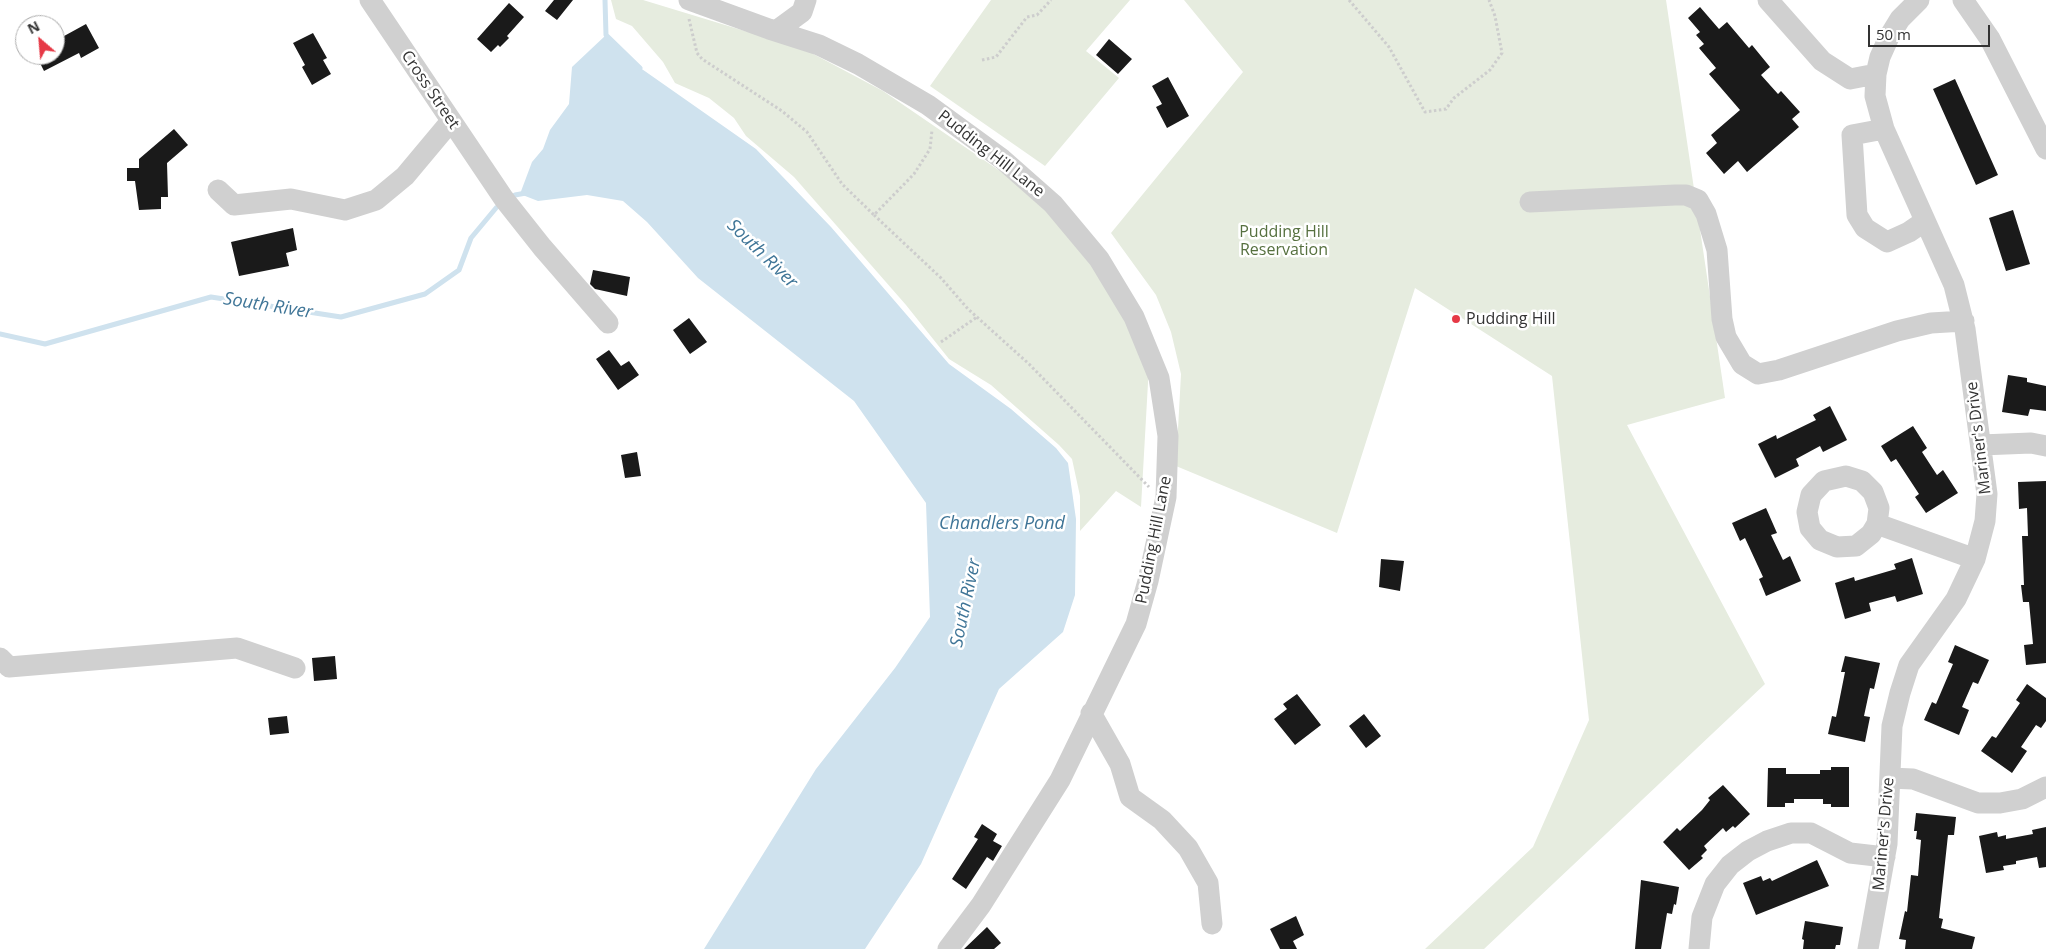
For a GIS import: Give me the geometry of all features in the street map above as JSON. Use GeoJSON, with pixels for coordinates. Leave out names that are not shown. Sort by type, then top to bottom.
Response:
{"type":"FeatureCollection","features":[{"type":"Feature","properties":{"kind":"street","name":"Cross Street"},"geometry":{"type":"LineString","coordinates":[[370,0],[491,180],[542,247],[608,322]]}},
{"type":"Feature","properties":{"kind":"street"},"geometry":{"type":"LineString","coordinates":[[1768,0],[1822,62],[1850,79],[1876,74],[1889,37],[1900,19],[1919,0]]}},
{"type":"Feature","properties":{"kind":"street"},"geometry":{"type":"LineString","coordinates":[[1963,0],[1990,39],[2046,149]]}},
{"type":"Feature","properties":{"kind":"street","name":"Pudding Hill Lane"},"geometry":{"type":"LineString","coordinates":[[689,6],[820,45],[890,81],[928,104],[966,131],[1037,188],[1077,231],[1099,259],[1118,288],[1148,347],[1158,378],[1167,426],[1169,466],[1166,497],[1148,581],[1136,624],[1068,762],[1045,804],[981,905],[948,949]]}},
{"type":"Feature","properties":{"kind":"street"},"geometry":{"type":"LineString","coordinates":[[776,31],[804,6],[820,45]]}},
{"type":"Feature","properties":{"kind":"street","name":"Mariner's Drive"},"geometry":{"type":"LineString","coordinates":[[1868,949],[1885,857],[1892,726],[1909,665],[1956,599],[1975,559],[1985,521],[1987,494],[1964,321],[1954,285],[1884,129],[1876,96],[1876,74]]}},
{"type":"Feature","properties":{"kind":"street"},"geometry":{"type":"LineString","coordinates":[[218,190],[234,205],[291,199],[345,210],[376,200],[405,176],[451,122]]}},
{"type":"Feature","properties":{"kind":"street"},"geometry":{"type":"LineString","coordinates":[[1884,129],[1852,135],[1857,215],[1865,228],[1887,242],[1909,232],[1925,221]]}},
{"type":"Feature","properties":{"kind":"street"},"geometry":{"type":"LineString","coordinates":[[1530,202],[1675,195],[1686,195],[1698,200],[1706,214],[1717,250],[1722,319],[1726,338],[1742,364],[1758,374],[1779,370],[1897,331],[1931,323],[1964,321]]}},
{"type":"Feature","properties":{"kind":"street"},"geometry":{"type":"LineString","coordinates":[[1981,445],[2031,443],[2046,446]]}},
{"type":"Feature","properties":{"kind":"street"},"geometry":{"type":"LineString","coordinates":[[1877,524],[1975,559]]}},
{"type":"Feature","properties":{"kind":"street"},"geometry":{"type":"LineString","coordinates":[[0,658],[9,667],[237,648],[295,668]]}},
{"type":"Feature","properties":{"kind":"street"},"geometry":{"type":"LineString","coordinates":[[1091,713],[1120,764],[1130,797],[1162,820],[1188,848],[1208,884],[1212,924]]}},
{"type":"Feature","properties":{"kind":"street"},"geometry":{"type":"LineString","coordinates":[[1890,778],[1913,779],[1978,803],[2000,803],[2022,799],[2046,787]]}},
{"type":"Feature","properties":{"kind":"street"},"geometry":{"type":"LineString","coordinates":[[1699,949],[1702,917],[1715,884],[1730,865],[1748,851],[1767,841],[1791,833],[1811,833],[1850,853],[1885,857]]}},
{"type":"Feature","properties":{"kind":"path"},"geometry":{"type":"LineString","coordinates":[[982,60],[996,57],[1027,17],[1037,15],[1050,0]]}},
{"type":"Feature","properties":{"kind":"path"},"geometry":{"type":"LineString","coordinates":[[1349,0],[1389,47],[1425,112],[1446,109],[1454,98],[1490,70],[1502,53],[1495,16],[1489,0]]}},
{"type":"Feature","properties":{"kind":"path"},"geometry":{"type":"LineString","coordinates":[[689,6],[692,36],[697,53],[702,59],[782,111],[807,132],[842,184],[941,278],[976,317],[1029,364],[1150,489]]}},
{"type":"Feature","properties":{"kind":"path"},"geometry":{"type":"LineString","coordinates":[[874,215],[914,174],[930,149],[932,124]]}},
{"type":"Feature","properties":{"kind":"path"},"geometry":{"type":"LineString","coordinates":[[940,342],[976,317]]}},
{"type":"Feature","properties":{"kind":"green space"},"geometry":{"type":"Polygon","coordinates":[[[611,0],[643,0],[804,49],[883,91],[1038,197],[1085,244],[1149,365],[1141,507],[1116,491],[1080,531],[1080,496],[1072,459],[1059,445],[991,385],[949,359],[906,305],[794,177],[746,136],[734,118],[709,98],[675,83],[663,62],[632,26],[616,19],[611,0]]]}},
{"type":"Feature","properties":{"kind":"green space"},"geometry":{"type":"Polygon","coordinates":[[[991,0],[1130,0],[1086,51],[1119,78],[1045,166],[930,86],[991,0]]]}},
{"type":"Feature","properties":{"kind":"green space","name":"Pudding Hill Reservation"},"geometry":{"type":"Polygon","coordinates":[[[1184,0],[1666,0],[1725,398],[1627,425],[1765,684],[1484,949],[1425,949],[1533,847],[1589,720],[1552,376],[1415,288],[1337,533],[1176,466],[1181,374],[1171,332],[1156,295],[1111,233],[1243,72],[1184,0]]]}},
{"type":"Feature","properties":{"kind":"water","name":"Chandlers Pond"},"geometry":{"type":"Polygon","coordinates":[[[606,35],[639,67],[756,149],[831,227],[949,364],[1011,409],[1056,448],[1068,463],[1076,519],[1075,595],[1063,632],[999,689],[921,864],[865,949],[704,949],[816,769],[895,668],[930,617],[926,503],[854,401],[698,278],[647,222],[623,201],[587,195],[538,201],[520,194],[532,162],[543,149],[550,130],[569,104],[572,67],[606,35]]]}},
{"type":"Feature","properties":{"kind":"building"},"geometry":{"type":"Polygon","coordinates":[[[554,0],[573,0],[557,20],[545,11],[554,0]]]}},
{"type":"Feature","properties":{"kind":"building"},"geometry":{"type":"Polygon","coordinates":[[[509,3],[524,17],[507,36],[509,38],[500,47],[498,45],[491,52],[477,39],[509,3]]]}},
{"type":"Feature","properties":{"kind":"building"},"geometry":{"type":"Polygon","coordinates":[[[1700,7],[1719,29],[1727,22],[1749,48],[1752,45],[1770,67],[1761,75],[1778,94],[1781,91],[1800,112],[1792,119],[1799,127],[1747,172],[1738,161],[1724,174],[1706,153],[1717,143],[1711,135],[1740,110],[1709,74],[1716,68],[1699,48],[1704,44],[1696,35],[1700,32],[1688,18],[1700,7]]]}},
{"type":"Feature","properties":{"kind":"building"},"geometry":{"type":"Polygon","coordinates":[[[86,24],[99,48],[81,58],[79,53],[65,60],[65,36],[86,24]]]}},
{"type":"Feature","properties":{"kind":"building"},"geometry":{"type":"Polygon","coordinates":[[[313,33],[327,58],[323,60],[331,74],[312,85],[302,67],[305,65],[293,43],[313,33]]]}},
{"type":"Feature","properties":{"kind":"building"},"geometry":{"type":"Polygon","coordinates":[[[1109,39],[1132,59],[1118,74],[1096,55],[1109,39]]]}},
{"type":"Feature","properties":{"kind":"building"},"geometry":{"type":"Polygon","coordinates":[[[41,65],[56,65],[44,71],[41,65]]]}},
{"type":"Feature","properties":{"kind":"building"},"geometry":{"type":"Polygon","coordinates":[[[1168,77],[1189,116],[1167,128],[1156,107],[1162,104],[1152,86],[1168,77]]]}},
{"type":"Feature","properties":{"kind":"building"},"geometry":{"type":"Polygon","coordinates":[[[1955,79],[1998,175],[1976,185],[1933,89],[1955,79]]]}},
{"type":"Feature","properties":{"kind":"building"},"geometry":{"type":"Polygon","coordinates":[[[174,129],[188,145],[167,163],[168,197],[161,197],[161,209],[139,210],[135,181],[127,181],[127,168],[139,168],[139,159],[174,129]]]}},
{"type":"Feature","properties":{"kind":"building"},"geometry":{"type":"Polygon","coordinates":[[[2013,210],[2030,264],[2006,271],[1989,218],[2013,210]]]}},
{"type":"Feature","properties":{"kind":"building"},"geometry":{"type":"Polygon","coordinates":[[[293,228],[297,250],[286,253],[289,266],[239,276],[231,242],[293,228]]]}},
{"type":"Feature","properties":{"kind":"building"},"geometry":{"type":"Polygon","coordinates":[[[593,270],[630,277],[627,296],[595,289],[590,284],[593,270]]]}},
{"type":"Feature","properties":{"kind":"building"},"geometry":{"type":"Polygon","coordinates":[[[689,318],[707,342],[690,354],[673,330],[689,318]]]}},
{"type":"Feature","properties":{"kind":"building"},"geometry":{"type":"Polygon","coordinates":[[[609,350],[621,366],[629,361],[639,375],[618,390],[596,359],[609,350]]]}},
{"type":"Feature","properties":{"kind":"building"},"geometry":{"type":"Polygon","coordinates":[[[2008,375],[2027,378],[2027,382],[2046,386],[2046,411],[2030,409],[2028,416],[2002,412],[2008,375]]]}},
{"type":"Feature","properties":{"kind":"building"},"geometry":{"type":"Polygon","coordinates":[[[1830,406],[1847,440],[1823,452],[1820,446],[1796,459],[1799,466],[1775,478],[1758,444],[1776,435],[1777,439],[1816,420],[1813,415],[1830,406]]]}},
{"type":"Feature","properties":{"kind":"building"},"geometry":{"type":"Polygon","coordinates":[[[1913,426],[1927,448],[1922,452],[1937,475],[1943,470],[1958,493],[1926,513],[1915,497],[1919,494],[1896,459],[1891,462],[1881,446],[1913,426]]]}},
{"type":"Feature","properties":{"kind":"building"},"geometry":{"type":"Polygon","coordinates":[[[637,452],[641,476],[625,478],[621,455],[637,452]]]}},
{"type":"Feature","properties":{"kind":"building"},"geometry":{"type":"Polygon","coordinates":[[[2046,481],[2046,663],[2026,665],[2024,645],[2033,644],[2029,602],[2023,602],[2021,585],[2024,585],[2022,536],[2028,536],[2027,508],[2019,509],[2018,482],[2046,481]]]}},
{"type":"Feature","properties":{"kind":"building"},"geometry":{"type":"Polygon","coordinates":[[[1766,508],[1777,533],[1771,535],[1783,560],[1790,556],[1801,581],[1766,596],[1759,579],[1763,577],[1745,538],[1740,541],[1732,523],[1766,508]]]}},
{"type":"Feature","properties":{"kind":"building"},"geometry":{"type":"Polygon","coordinates":[[[1912,558],[1923,594],[1897,602],[1895,596],[1869,603],[1871,611],[1845,619],[1835,583],[1854,577],[1855,581],[1896,569],[1894,564],[1912,558]]]}},
{"type":"Feature","properties":{"kind":"building"},"geometry":{"type":"Polygon","coordinates":[[[1381,559],[1404,561],[1400,591],[1379,587],[1381,559]]]}},
{"type":"Feature","properties":{"kind":"building"},"geometry":{"type":"Polygon","coordinates":[[[1955,645],[1989,660],[1978,684],[1973,682],[1962,707],[1969,710],[1959,735],[1924,720],[1932,702],[1936,704],[1953,664],[1948,662],[1955,645]]]}},
{"type":"Feature","properties":{"kind":"building"},"geometry":{"type":"Polygon","coordinates":[[[335,656],[337,679],[314,681],[312,658],[335,656]]]}},
{"type":"Feature","properties":{"kind":"building"},"geometry":{"type":"Polygon","coordinates":[[[1845,656],[1880,663],[1874,689],[1870,688],[1864,716],[1870,717],[1865,742],[1828,734],[1832,716],[1836,717],[1845,672],[1841,672],[1845,656]]]}},
{"type":"Feature","properties":{"kind":"building"},"geometry":{"type":"Polygon","coordinates":[[[2027,684],[2046,698],[2046,721],[2041,728],[2036,725],[2021,747],[2027,751],[2012,773],[1981,751],[1992,736],[1996,738],[2020,703],[2016,700],[2027,684]]]}},
{"type":"Feature","properties":{"kind":"building"},"geometry":{"type":"Polygon","coordinates":[[[1297,694],[1321,725],[1295,745],[1274,719],[1287,709],[1283,704],[1297,694]]]}},
{"type":"Feature","properties":{"kind":"building"},"geometry":{"type":"Polygon","coordinates":[[[1364,714],[1381,736],[1366,748],[1349,726],[1364,714]]]}},
{"type":"Feature","properties":{"kind":"building"},"geometry":{"type":"Polygon","coordinates":[[[287,716],[289,733],[270,735],[268,718],[287,716]]]}},
{"type":"Feature","properties":{"kind":"building"},"geometry":{"type":"Polygon","coordinates":[[[1831,767],[1849,767],[1849,807],[1831,807],[1831,804],[1823,804],[1823,799],[1794,799],[1794,803],[1785,803],[1785,807],[1767,807],[1768,768],[1786,768],[1786,774],[1820,774],[1820,770],[1831,770],[1831,767]]]}},
{"type":"Feature","properties":{"kind":"building"},"geometry":{"type":"Polygon","coordinates":[[[1723,785],[1750,814],[1735,828],[1733,826],[1726,832],[1723,828],[1704,846],[1707,850],[1701,856],[1703,858],[1689,870],[1663,842],[1677,828],[1680,831],[1702,810],[1710,800],[1708,798],[1723,785]]]}},
{"type":"Feature","properties":{"kind":"building"},"geometry":{"type":"Polygon","coordinates":[[[1916,813],[1956,817],[1954,835],[1948,835],[1939,918],[1943,919],[1941,928],[1975,937],[1972,949],[1905,949],[1906,940],[1899,939],[1905,911],[1907,912],[1911,875],[1918,876],[1921,840],[1916,839],[1917,831],[1914,831],[1916,813]]]}},
{"type":"Feature","properties":{"kind":"building"},"geometry":{"type":"Polygon","coordinates":[[[982,824],[997,834],[993,841],[1002,846],[993,861],[987,857],[966,889],[952,879],[978,839],[974,837],[982,824]]]}},
{"type":"Feature","properties":{"kind":"building"},"geometry":{"type":"Polygon","coordinates":[[[2046,827],[2046,867],[2039,868],[2037,857],[2016,861],[2016,864],[2003,866],[2004,870],[1986,873],[1979,836],[1997,832],[1998,837],[2006,835],[2006,839],[2033,834],[2032,830],[2046,827]]]}},
{"type":"Feature","properties":{"kind":"building"},"geometry":{"type":"Polygon","coordinates":[[[1817,860],[1829,886],[1756,915],[1743,883],[1761,876],[1763,881],[1770,878],[1772,881],[1817,860]]]}},
{"type":"Feature","properties":{"kind":"building"},"geometry":{"type":"Polygon","coordinates":[[[1641,880],[1679,887],[1676,905],[1674,904],[1672,914],[1667,913],[1661,949],[1635,949],[1641,880]]]}},
{"type":"Feature","properties":{"kind":"building"},"geometry":{"type":"Polygon","coordinates":[[[1296,916],[1304,935],[1293,941],[1297,949],[1280,949],[1270,929],[1296,916]]]}},
{"type":"Feature","properties":{"kind":"building"},"geometry":{"type":"Polygon","coordinates":[[[1805,921],[1843,927],[1840,945],[1836,945],[1835,949],[1803,949],[1804,940],[1802,939],[1805,921]]]}},
{"type":"Feature","properties":{"kind":"building"},"geometry":{"type":"Polygon","coordinates":[[[987,927],[1001,943],[994,949],[964,949],[987,927]]]}},
{"type":"Feature","properties":{"kind":"waterway","name":"South River"},"geometry":{"type":"LineString","coordinates":[[605,0],[606,35],[640,68]]}},
{"type":"Feature","properties":{"kind":"waterway","name":"South River"},"geometry":{"type":"LineString","coordinates":[[515,195],[526,193]]}},
{"type":"Feature","properties":{"kind":"waterway","name":"South River"},"geometry":{"type":"LineString","coordinates":[[0,334],[45,344],[211,297],[341,317],[425,294],[459,270],[471,238],[496,208]]}},
{"type":"Feature","properties":{"kind":"place","name":"Pudding Hill"},"geometry":{"type":"Point","coordinates":[1456,319]}}]}
